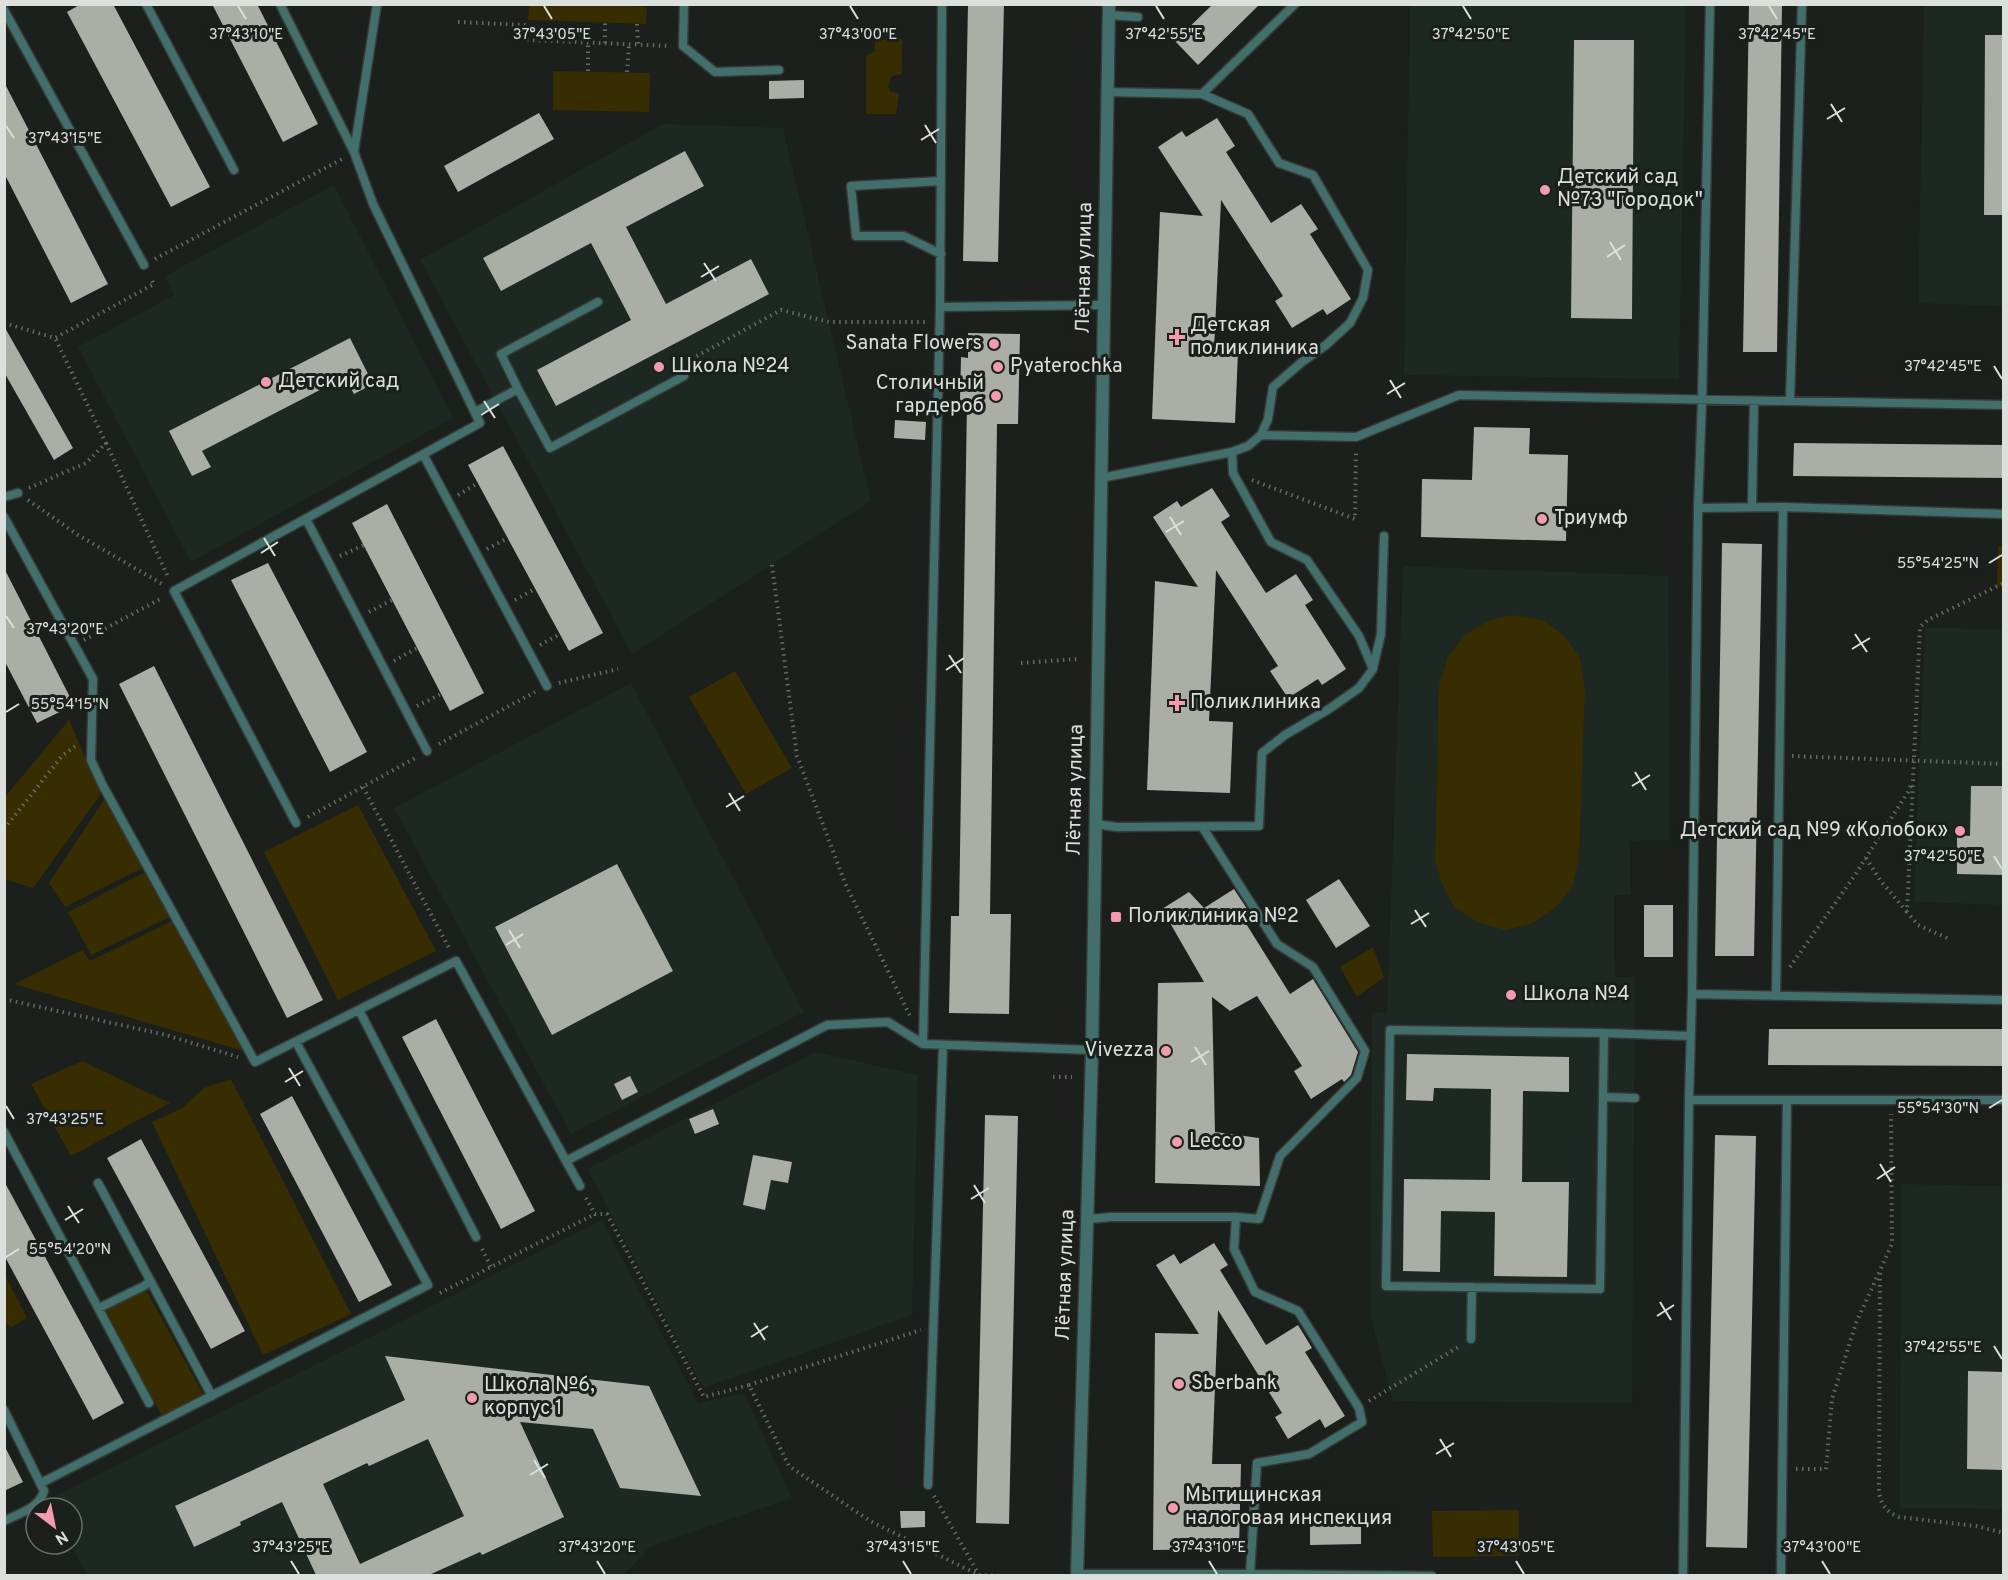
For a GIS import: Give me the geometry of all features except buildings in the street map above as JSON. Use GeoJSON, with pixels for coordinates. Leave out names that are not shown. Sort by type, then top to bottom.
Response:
{"type":"FeatureCollection","features":[{"type":"Feature","properties":{"kind":"street","name":"Лётная улица"},"geometry":{"type":"LineString","coordinates":[[1077,1575],[1092,1050],[1108,10]]}},
{"type":"Feature","properties":{"kind":"lane"},"geometry":{"type":"LineString","coordinates":[[146,4],[234,170]]}},
{"type":"Feature","properties":{"kind":"lane"},"geometry":{"type":"LineString","coordinates":[[280,4],[354,152],[373,204],[480,423],[174,591],[297,823]]}},
{"type":"Feature","properties":{"kind":"lane"},"geometry":{"type":"LineString","coordinates":[[354,152],[377,4]]}},
{"type":"Feature","properties":{"kind":"lane"},"geometry":{"type":"LineString","coordinates":[[684,4],[683,46],[715,72],[779,70]]}},
{"type":"Feature","properties":{"kind":"lane"},"geometry":{"type":"LineString","coordinates":[[923,1044],[940,322],[942,4]]}},
{"type":"Feature","properties":{"kind":"lane"},"geometry":{"type":"LineString","coordinates":[[1202,94],[1295,4]]}},
{"type":"Feature","properties":{"kind":"lane"},"geometry":{"type":"LineString","coordinates":[[1683,1575],[1698,508],[1710,4]]}},
{"type":"Feature","properties":{"kind":"lane"},"geometry":{"type":"LineString","coordinates":[[1790,401],[1802,4]]}},
{"type":"Feature","properties":{"kind":"lane"},"geometry":{"type":"LineString","coordinates":[[4,10],[144,265]]}},
{"type":"Feature","properties":{"kind":"lane"},"geometry":{"type":"LineString","coordinates":[[1108,10],[1138,17]]}},
{"type":"Feature","properties":{"kind":"lane"},"geometry":{"type":"LineString","coordinates":[[1101,478],[1232,452],[1248,446],[1261,435],[1268,419],[1273,387],[1350,323],[1364,298],[1368,270],[1313,174],[1278,163],[1248,114],[1202,94],[1107,92]]}},
{"type":"Feature","properties":{"kind":"lane"},"geometry":{"type":"LineString","coordinates":[[941,181],[851,186],[856,236],[904,236],[941,254]]}},
{"type":"Feature","properties":{"kind":"lane"},"geometry":{"type":"LineString","coordinates":[[598,302],[501,354],[550,448],[684,376]]}},
{"type":"Feature","properties":{"kind":"lane"},"geometry":{"type":"LineString","coordinates":[[940,307],[1104,305]]}},
{"type":"Feature","properties":{"kind":"lane"},"geometry":{"type":"LineString","coordinates":[[475,412],[518,389]]}},
{"type":"Feature","properties":{"kind":"lane"},"geometry":{"type":"LineString","coordinates":[[1261,435],[1356,437],[1459,395],[2004,405]]}},
{"type":"Feature","properties":{"kind":"lane"},"geometry":{"type":"LineString","coordinates":[[1752,507],[1754,401]]}},
{"type":"Feature","properties":{"kind":"lane"},"geometry":{"type":"LineString","coordinates":[[1232,452],[1233,473],[1271,542],[1307,560],[1359,636],[1373,669]]}},
{"type":"Feature","properties":{"kind":"lane"},"geometry":{"type":"LineString","coordinates":[[423,454],[547,686]]}},
{"type":"Feature","properties":{"kind":"lane"},"geometry":{"type":"LineString","coordinates":[[4,497],[18,493]]}},
{"type":"Feature","properties":{"kind":"lane"},"geometry":{"type":"LineString","coordinates":[[1698,508],[1783,507],[2004,514]]}},
{"type":"Feature","properties":{"kind":"lane"},"geometry":{"type":"LineString","coordinates":[[1776,996],[1783,507]]}},
{"type":"Feature","properties":{"kind":"lane"},"geometry":{"type":"LineString","coordinates":[[4,516],[93,679],[91,760],[102,784],[255,1062],[456,961],[580,1186]]}},
{"type":"Feature","properties":{"kind":"lane"},"geometry":{"type":"LineString","coordinates":[[306,519],[427,751]]}},
{"type":"Feature","properties":{"kind":"lane"},"geometry":{"type":"LineString","coordinates":[[1095,824],[1117,827],[1259,826],[1262,753],[1285,735],[1359,688],[1373,669],[1382,634],[1384,536]]}},
{"type":"Feature","properties":{"kind":"lane"},"geometry":{"type":"LineString","coordinates":[[1087,1219],[1236,1217],[1259,1219],[1280,1156],[1357,1078],[1365,1051],[1313,967],[1277,944],[1203,828]]}},
{"type":"Feature","properties":{"kind":"lane"},"geometry":{"type":"LineString","coordinates":[[1692,994],[2004,1000]]}},
{"type":"Feature","properties":{"kind":"lane"},"geometry":{"type":"LineString","coordinates":[[359,1010],[476,1237]]}},
{"type":"Feature","properties":{"kind":"lane"},"geometry":{"type":"LineString","coordinates":[[566,1161],[827,1025],[888,1022],[923,1044],[1092,1050]]}},
{"type":"Feature","properties":{"kind":"lane"},"geometry":{"type":"LineString","coordinates":[[1604,1033],[1600,1289],[1386,1286],[1390,1030],[1604,1033],[1690,1036]]}},
{"type":"Feature","properties":{"kind":"lane"},"geometry":{"type":"LineString","coordinates":[[41,1483],[428,1285],[296,1042]]}},
{"type":"Feature","properties":{"kind":"lane"},"geometry":{"type":"LineString","coordinates":[[928,1485],[943,1045]]}},
{"type":"Feature","properties":{"kind":"lane"},"geometry":{"type":"LineString","coordinates":[[1603,1097],[1635,1098]]}},
{"type":"Feature","properties":{"kind":"lane"},"geometry":{"type":"LineString","coordinates":[[1689,1100],[2004,1100]]}},
{"type":"Feature","properties":{"kind":"lane"},"geometry":{"type":"LineString","coordinates":[[1786,1100],[1779,1575],[1790,1575]]}},
{"type":"Feature","properties":{"kind":"lane"},"geometry":{"type":"LineString","coordinates":[[4,1132],[149,1403]]}},
{"type":"Feature","properties":{"kind":"lane"},"geometry":{"type":"LineString","coordinates":[[98,1183],[212,1396]]}},
{"type":"Feature","properties":{"kind":"lane"},"geometry":{"type":"LineString","coordinates":[[1236,1217],[1234,1249],[1255,1292],[1298,1311],[1359,1408],[1362,1422],[1310,1454],[1257,1463],[1250,1574]]}},
{"type":"Feature","properties":{"kind":"lane"},"geometry":{"type":"LineString","coordinates":[[99,1308],[150,1281]]}},
{"type":"Feature","properties":{"kind":"lane"},"geometry":{"type":"LineString","coordinates":[[1471,1339],[1472,1287]]}},
{"type":"Feature","properties":{"kind":"lane"},"geometry":{"type":"LineString","coordinates":[[4,1410],[44,1491],[41,1500],[4,1521]]}},
{"type":"Feature","properties":{"kind":"lane"},"geometry":{"type":"LineString","coordinates":[[1077,1575],[1432,1575]]}},
{"type":"Feature","properties":{"kind":"path"},"geometry":{"type":"LineString","coordinates":[[458,22],[526,25],[526,40],[683,46]]}},
{"type":"Feature","properties":{"kind":"path"},"geometry":{"type":"LineString","coordinates":[[605,23],[605,44]]}},
{"type":"Feature","properties":{"kind":"path"},"geometry":{"type":"LineString","coordinates":[[637,24],[639,45]]}},
{"type":"Feature","properties":{"kind":"path"},"geometry":{"type":"LineString","coordinates":[[588,43],[588,71]]}},
{"type":"Feature","properties":{"kind":"path"},"geometry":{"type":"LineString","coordinates":[[627,72],[629,44]]}},
{"type":"Feature","properties":{"kind":"path"},"geometry":{"type":"LineString","coordinates":[[4,323],[55,338],[154,284],[144,265],[354,152]]}},
{"type":"Feature","properties":{"kind":"path"},"geometry":{"type":"LineString","coordinates":[[678,366],[781,310],[829,322],[940,322]]}},
{"type":"Feature","properties":{"kind":"path"},"geometry":{"type":"LineString","coordinates":[[55,338],[174,591]]}},
{"type":"Feature","properties":{"kind":"path"},"geometry":{"type":"LineString","coordinates":[[1026,365],[1085,365]]}},
{"type":"Feature","properties":{"kind":"path"},"geometry":{"type":"LineString","coordinates":[[1233,473],[1355,519],[1356,437]]}},
{"type":"Feature","properties":{"kind":"path"},"geometry":{"type":"LineString","coordinates":[[18,493],[86,463],[106,443]]}},
{"type":"Feature","properties":{"kind":"path"},"geometry":{"type":"LineString","coordinates":[[448,500],[478,483]]}},
{"type":"Feature","properties":{"kind":"path"},"geometry":{"type":"LineString","coordinates":[[18,493],[78,535],[174,591]]}},
{"type":"Feature","properties":{"kind":"path"},"geometry":{"type":"LineString","coordinates":[[477,555],[508,538]]}},
{"type":"Feature","properties":{"kind":"path"},"geometry":{"type":"LineString","coordinates":[[328,562],[364,544]]}},
{"type":"Feature","properties":{"kind":"path"},"geometry":{"type":"LineString","coordinates":[[772,566],[797,756],[846,883],[923,1044]]}},
{"type":"Feature","properties":{"kind":"path"},"geometry":{"type":"LineString","coordinates":[[1906,912],[1920,627],[1928,620],[2004,584]]}},
{"type":"Feature","properties":{"kind":"path"},"geometry":{"type":"LineString","coordinates":[[504,605],[536,589]]}},
{"type":"Feature","properties":{"kind":"path"},"geometry":{"type":"LineString","coordinates":[[75,645],[174,591]]}},
{"type":"Feature","properties":{"kind":"path"},"geometry":{"type":"LineString","coordinates":[[357,617],[392,600]]}},
{"type":"Feature","properties":{"kind":"path"},"geometry":{"type":"LineString","coordinates":[[529,651],[560,634]]}},
{"type":"Feature","properties":{"kind":"path"},"geometry":{"type":"LineString","coordinates":[[383,667],[417,648]]}},
{"type":"Feature","properties":{"kind":"path"},"geometry":{"type":"LineString","coordinates":[[1022,663],[1077,659]]}},
{"type":"Feature","properties":{"kind":"path"},"geometry":{"type":"LineString","coordinates":[[297,823],[547,686],[618,669]]}},
{"type":"Feature","properties":{"kind":"path"},"geometry":{"type":"LineString","coordinates":[[406,712],[441,694]]}},
{"type":"Feature","properties":{"kind":"path"},"geometry":{"type":"LineString","coordinates":[[4,829],[62,756],[92,735]]}},
{"type":"Feature","properties":{"kind":"path"},"geometry":{"type":"LineString","coordinates":[[1779,756],[2004,764]]}},
{"type":"Feature","properties":{"kind":"path"},"geometry":{"type":"LineString","coordinates":[[1777,975],[1789,969],[1866,858],[1908,792],[1914,777]]}},
{"type":"Feature","properties":{"kind":"path"},"geometry":{"type":"LineString","coordinates":[[363,787],[456,961]]}},
{"type":"Feature","properties":{"kind":"path"},"geometry":{"type":"LineString","coordinates":[[1866,858],[1880,880],[1918,925],[1947,938]]}},
{"type":"Feature","properties":{"kind":"path"},"geometry":{"type":"LineString","coordinates":[[4,999],[166,1035],[255,1062]]}},
{"type":"Feature","properties":{"kind":"path"},"geometry":{"type":"LineString","coordinates":[[1053,1077],[1072,1077]]}},
{"type":"Feature","properties":{"kind":"path"},"geometry":{"type":"LineString","coordinates":[[1782,1469],[1826,1469],[1832,1399],[1856,1323],[1892,1244],[1891,1101]]}},
{"type":"Feature","properties":{"kind":"path"},"geometry":{"type":"LineString","coordinates":[[580,1186],[595,1214],[607,1214],[704,1397],[749,1385],[934,1326]]}},
{"type":"Feature","properties":{"kind":"path"},"geometry":{"type":"LineString","coordinates":[[476,1237],[491,1267]]}},
{"type":"Feature","properties":{"kind":"path"},"geometry":{"type":"LineString","coordinates":[[1880,1270],[1879,1493],[1881,1503],[1890,1513],[1899,1516],[1976,1526],[2004,1533]]}},
{"type":"Feature","properties":{"kind":"path"},"geometry":{"type":"LineString","coordinates":[[1359,1408],[1471,1339]]}},
{"type":"Feature","properties":{"kind":"path"},"geometry":{"type":"LineString","coordinates":[[749,1385],[789,1466],[870,1521],[979,1575],[1002,1575]]}},
{"type":"Feature","properties":{"kind":"path"},"geometry":{"type":"LineString","coordinates":[[928,1485],[979,1575]]}},
{"type":"Feature","properties":{"kind":"path"},"geometry":{"type":"LineString","coordinates":[[665,1575],[721,1575]]}},
{"type":"Feature","properties":{"kind":"shaded area"},"geometry":{"type":"Polygon","coordinates":[[[529,5],[647,7],[646,24],[528,20],[529,5]]]}},
{"type":"Feature","properties":{"kind":"shaded area","name":"Детский сад №73 \"Городок\""},"geometry":{"type":"Polygon","coordinates":[[[1410,5],[1686,5],[1679,379],[1404,375],[1410,5]]]}},
{"type":"Feature","properties":{"kind":"shaded area"},"geometry":{"type":"Polygon","coordinates":[[[1924,5],[2003,5],[2003,306],[1918,303],[1924,5]]]}},
{"type":"Feature","properties":{"kind":"shaded area"},"geometry":{"type":"Polygon","coordinates":[[[902,39],[902,74],[892,76],[888,86],[890,91],[899,94],[896,114],[866,114],[866,56],[875,51],[875,40],[902,39]]]}},
{"type":"Feature","properties":{"kind":"shaded area"},"geometry":{"type":"Polygon","coordinates":[[[553,71],[650,73],[649,112],[553,110],[553,71]]]}},
{"type":"Feature","properties":{"kind":"shaded area","name":"Школа №24"},"geometry":{"type":"Polygon","coordinates":[[[663,124],[783,128],[871,501],[632,654],[420,260],[663,124]]]}},
{"type":"Feature","properties":{"kind":"shaded area","name":"Детский сад"},"geometry":{"type":"Polygon","coordinates":[[[334,185],[453,418],[191,562],[78,347],[174,295],[165,276],[334,185]]]}},
{"type":"Feature","properties":{"kind":"shaded area"},"geometry":{"type":"Polygon","coordinates":[[[1998,546],[2003,547],[2003,587],[1997,587],[1998,546]]]}},
{"type":"Feature","properties":{"kind":"shaded area","name":"Школа №4"},"geometry":{"type":"Polygon","coordinates":[[[1403,566],[1668,576],[1670,840],[1630,841],[1631,895],[1614,895],[1615,977],[1635,977],[1632,1403],[1393,1401],[1370,1314],[1372,1013],[1387,1012],[1403,566]]]}},
{"type":"Feature","properties":{"kind":"shaded area"},"geometry":{"type":"Polygon","coordinates":[[[1513,615],[1543,620],[1565,637],[1580,658],[1585,689],[1579,859],[1572,887],[1555,908],[1531,924],[1505,930],[1479,923],[1454,907],[1442,884],[1435,860],[1439,686],[1448,656],[1466,634],[1490,620],[1513,615]]]}},
{"type":"Feature","properties":{"kind":"shaded area","name":"Детский сад №9 «Колобок»"},"geometry":{"type":"Polygon","coordinates":[[[1925,627],[2003,630],[2003,905],[1914,902],[1925,627]]]}},
{"type":"Feature","properties":{"kind":"shaded area"},"geometry":{"type":"Polygon","coordinates":[[[735,671],[792,768],[746,794],[689,697],[735,671]]]}},
{"type":"Feature","properties":{"kind":"shaded area"},"geometry":{"type":"Polygon","coordinates":[[[631,683],[804,1012],[571,1134],[394,808],[631,683]]]}},
{"type":"Feature","properties":{"kind":"shaded area"},"geometry":{"type":"Polygon","coordinates":[[[69,720],[101,794],[33,888],[5,879],[5,797],[69,720]]]}},
{"type":"Feature","properties":{"kind":"shaded area"},"geometry":{"type":"Polygon","coordinates":[[[105,798],[144,867],[65,907],[49,883],[105,798]]]}},
{"type":"Feature","properties":{"kind":"shaded area"},"geometry":{"type":"Polygon","coordinates":[[[358,805],[436,951],[338,1000],[264,852],[358,805]]]}},
{"type":"Feature","properties":{"kind":"shaded area"},"geometry":{"type":"Polygon","coordinates":[[[147,871],[172,916],[91,955],[68,912],[147,871]]]}},
{"type":"Feature","properties":{"kind":"shaded area"},"geometry":{"type":"Polygon","coordinates":[[[172,921],[244,1051],[14,984],[82,950],[90,961],[172,921]]]}},
{"type":"Feature","properties":{"kind":"shaded area"},"geometry":{"type":"Polygon","coordinates":[[[1373,947],[1384,977],[1357,997],[1340,967],[1373,947]]]}},
{"type":"Feature","properties":{"kind":"shaded area"},"geometry":{"type":"Polygon","coordinates":[[[816,1052],[918,1075],[912,1315],[703,1388],[587,1169],[816,1052]]]}},
{"type":"Feature","properties":{"kind":"shaded area"},"geometry":{"type":"Polygon","coordinates":[[[82,1061],[170,1103],[71,1156],[31,1084],[82,1061]]]}},
{"type":"Feature","properties":{"kind":"shaded area"},"geometry":{"type":"Polygon","coordinates":[[[231,1079],[351,1314],[263,1355],[152,1122],[182,1108],[204,1088],[231,1079]]]}},
{"type":"Feature","properties":{"kind":"shaded area"},"geometry":{"type":"Polygon","coordinates":[[[1901,1184],[2003,1186],[2003,1509],[1900,1508],[1901,1184]]]}},
{"type":"Feature","properties":{"kind":"shaded area","name":"Школа №6, корпус 1"},"geometry":{"type":"Polygon","coordinates":[[[602,1220],[698,1403],[744,1393],[792,1498],[651,1546],[623,1576],[87,1575],[77,1556],[84,1556],[84,1496],[57,1495],[602,1220]]]}},
{"type":"Feature","properties":{"kind":"shaded area"},"geometry":{"type":"Polygon","coordinates":[[[5,1275],[27,1318],[11,1327],[5,1323],[5,1275]]]}},
{"type":"Feature","properties":{"kind":"shaded area"},"geometry":{"type":"Polygon","coordinates":[[[144,1286],[203,1394],[162,1416],[104,1308],[144,1286]]]}},
{"type":"Feature","properties":{"kind":"shaded area"},"geometry":{"type":"Polygon","coordinates":[[[1519,1510],[1519,1556],[1433,1557],[1432,1511],[1519,1510]]]}},
{"type":"Feature","properties":{"kind":"place","name":"Детский сад №73 \"Городок\""},"geometry":{"type":"Point","coordinates":[1545,190]}},
{"type":"Feature","properties":{"kind":"place","name":"Детская поликлиника"},"geometry":{"type":"Point","coordinates":[1177,337]}},
{"type":"Feature","properties":{"kind":"place","name":"Sanata Flowers"},"geometry":{"type":"Point","coordinates":[994,344]}},
{"type":"Feature","properties":{"kind":"place","name":"Школа №24"},"geometry":{"type":"Point","coordinates":[659,367]}},
{"type":"Feature","properties":{"kind":"place","name":"Pyaterochka"},"geometry":{"type":"Point","coordinates":[998,367]}},
{"type":"Feature","properties":{"kind":"place","name":"Детский сад"},"geometry":{"type":"Point","coordinates":[266,382]}},
{"type":"Feature","properties":{"kind":"place","name":"Столичный гардероб"},"geometry":{"type":"Point","coordinates":[996,396]}},
{"type":"Feature","properties":{"kind":"place","name":"Триумф"},"geometry":{"type":"Point","coordinates":[1542,519]}},
{"type":"Feature","properties":{"kind":"place","name":"Поликлиника"},"geometry":{"type":"Point","coordinates":[1177,703]}},
{"type":"Feature","properties":{"kind":"place","name":"Детский сад №9 «Колобок»"},"geometry":{"type":"Point","coordinates":[1960,831]}},
{"type":"Feature","properties":{"kind":"place","name":"Поликлиника №2"},"geometry":{"type":"Point","coordinates":[1116,917]}},
{"type":"Feature","properties":{"kind":"place","name":"Школа №4"},"geometry":{"type":"Point","coordinates":[1511,995]}},
{"type":"Feature","properties":{"kind":"place","name":"Vivezza"},"geometry":{"type":"Point","coordinates":[1166,1051]}},
{"type":"Feature","properties":{"kind":"place","name":"Lecco"},"geometry":{"type":"Point","coordinates":[1177,1142]}},
{"type":"Feature","properties":{"kind":"place","name":"Sberbank"},"geometry":{"type":"Point","coordinates":[1179,1384]}},
{"type":"Feature","properties":{"kind":"place","name":"Школа №6, корпус 1"},"geometry":{"type":"Point","coordinates":[472,1398]}},
{"type":"Feature","properties":{"kind":"place","name":"Мытищинская налоговая инспекция"},"geometry":{"type":"Point","coordinates":[1173,1508]}}]}
